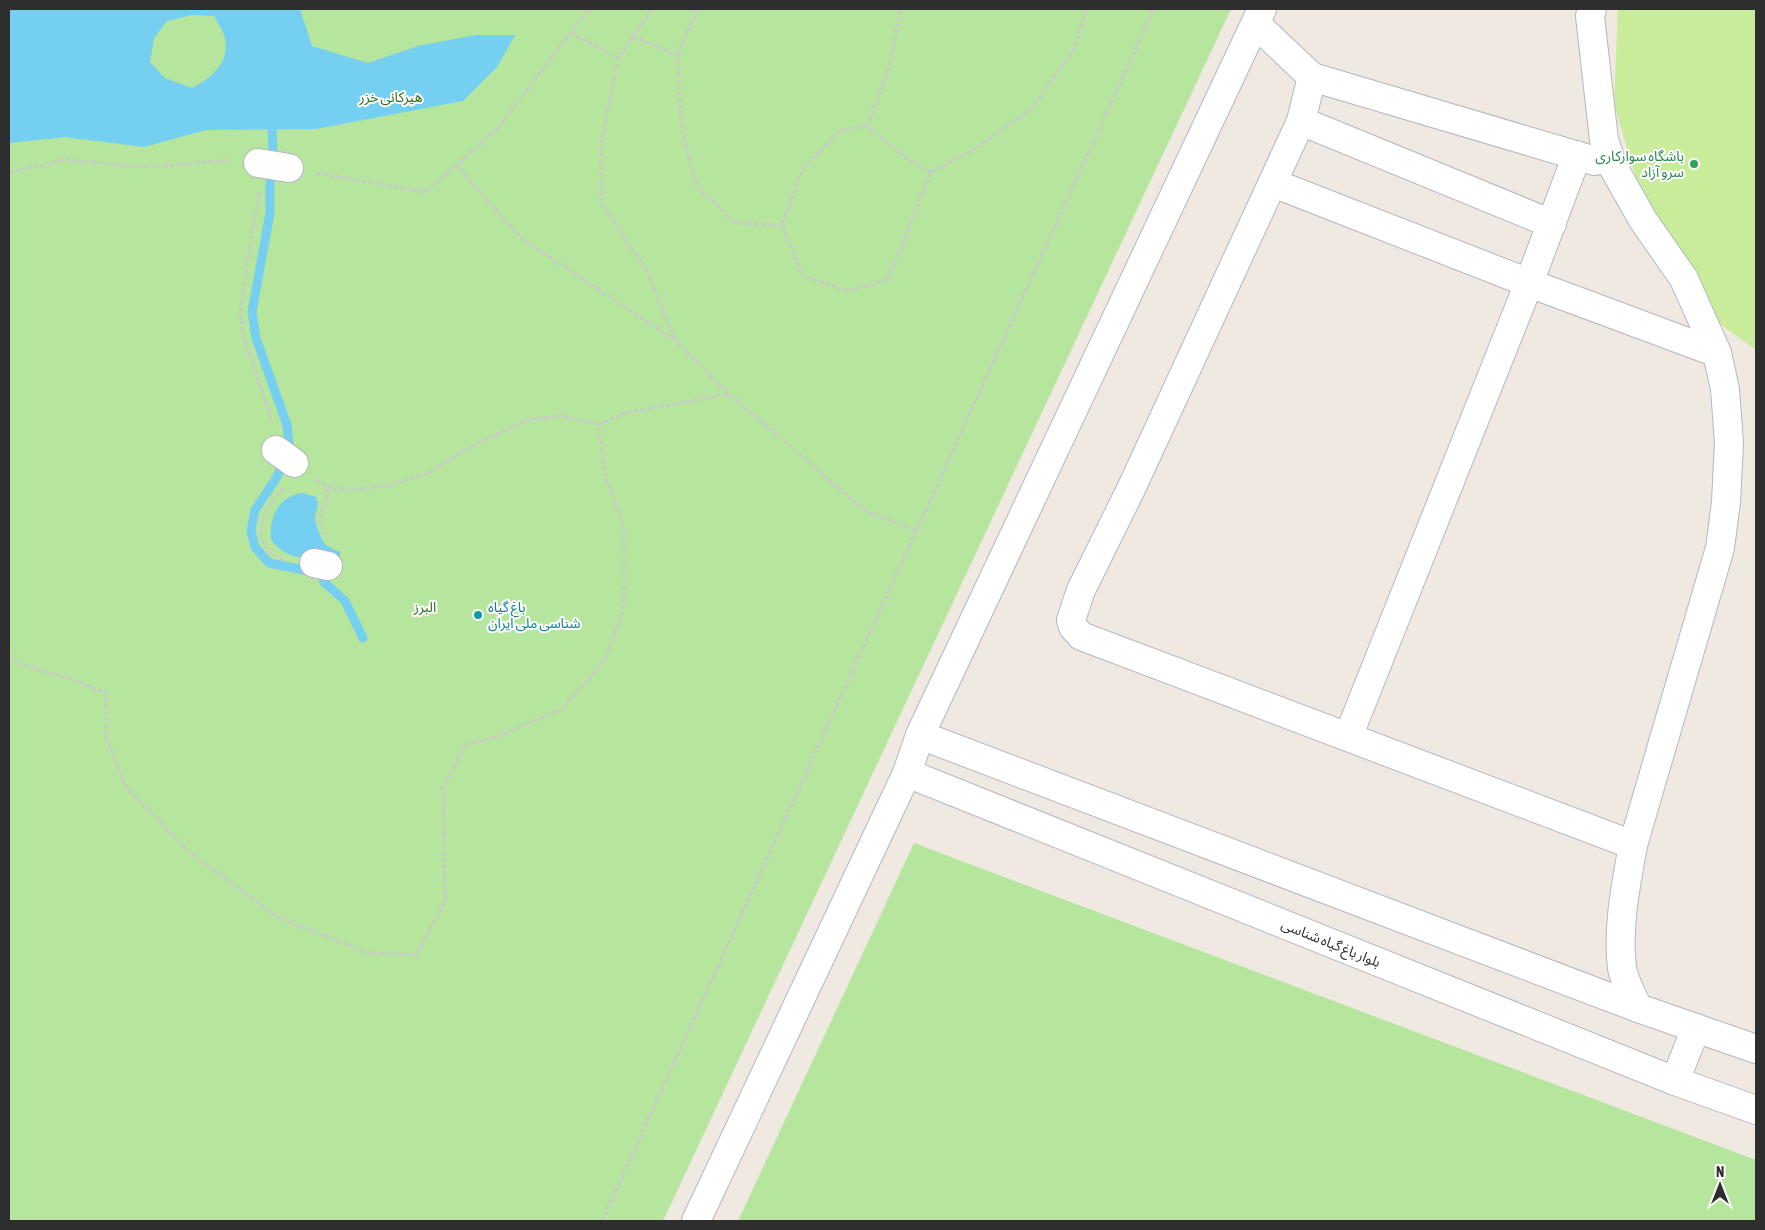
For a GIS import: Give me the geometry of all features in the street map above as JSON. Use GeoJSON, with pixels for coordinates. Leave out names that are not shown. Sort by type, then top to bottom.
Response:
{"type":"FeatureCollection","features":[{"type":"Feature","properties":{"kind":"street"},"geometry":{"type":"LineString","coordinates":[[1592,9],[1590,16],[1604,140],[1613,168],[1643,220],[1684,278],[1717,353],[1725,389],[1729,443],[1726,502],[1720,548],[1633,845],[1620,930],[1622,970],[1638,1008]]}},
{"type":"Feature","properties":{"kind":"street"},"geometry":{"type":"LineString","coordinates":[[696,1221],[907,772],[920,735],[1259,16],[1312,77],[1577,155],[1613,168]]}},
{"type":"Feature","properties":{"kind":"street"},"geometry":{"type":"LineString","coordinates":[[1312,77],[1301,121],[1131,488],[1081,590],[1071,620],[1073,627],[1081,636],[1633,845]]}},
{"type":"Feature","properties":{"kind":"street"},"geometry":{"type":"LineString","coordinates":[[1301,121],[1552,224]]}},
{"type":"Feature","properties":{"kind":"street"},"geometry":{"type":"LineString","coordinates":[[1348,737],[1529,283],[1577,155]]}},
{"type":"Feature","properties":{"kind":"street"},"geometry":{"type":"LineString","coordinates":[[258,163],[289,168]]}},
{"type":"Feature","properties":{"kind":"street"},"geometry":{"type":"LineString","coordinates":[[1273,183],[1529,283],[1717,353]]}},
{"type":"Feature","properties":{"kind":"street"},"geometry":{"type":"LineString","coordinates":[[920,735],[1638,1008],[1756,1049]]}},
{"type":"Feature","properties":{"kind":"street","name":"بلوار باغ گیاه شناسی"},"geometry":{"type":"LineString","coordinates":[[907,772],[1675,1081],[1756,1110]]}},
{"type":"Feature","properties":{"kind":"street"},"geometry":{"type":"LineString","coordinates":[[1675,1081],[1696,1028]]}},
{"type":"Feature","properties":{"kind":"path"},"geometry":{"type":"LineString","coordinates":[[289,168],[426,192],[498,128],[589,9]]}},
{"type":"Feature","properties":{"kind":"path"},"geometry":{"type":"LineString","coordinates":[[652,9],[618,58],[601,143],[601,202],[648,273],[675,340]]}},
{"type":"Feature","properties":{"kind":"path"},"geometry":{"type":"LineString","coordinates":[[698,9],[677,55],[682,130],[696,185],[735,223],[782,226]]}},
{"type":"Feature","properties":{"kind":"path"},"geometry":{"type":"LineString","coordinates":[[867,126],[888,72],[901,9]]}},
{"type":"Feature","properties":{"kind":"path"},"geometry":{"type":"LineString","coordinates":[[931,172],[905,157],[867,126],[841,130],[803,168],[782,226],[803,276],[848,291],[888,280],[931,172],[978,146],[1031,108],[1074,49],[1087,9]]}},
{"type":"Feature","properties":{"kind":"path"},"geometry":{"type":"LineString","coordinates":[[602,1221],[1154,9]]}},
{"type":"Feature","properties":{"kind":"path"},"geometry":{"type":"LineString","coordinates":[[570,33],[618,58]]}},
{"type":"Feature","properties":{"kind":"path"},"geometry":{"type":"LineString","coordinates":[[632,37],[677,55]]}},
{"type":"Feature","properties":{"kind":"path"},"geometry":{"type":"LineString","coordinates":[[9,172],[65,160],[150,167],[236,160],[258,163],[260,186],[258,206],[252,231],[240,314],[248,353],[273,422],[290,460],[320,483],[334,489],[361,490],[393,484],[429,473],[484,440],[530,419],[560,416],[599,424],[626,412],[729,394]]}},
{"type":"Feature","properties":{"kind":"path"},"geometry":{"type":"LineString","coordinates":[[456,165],[522,239],[675,340],[729,394],[867,512],[916,530]]}},
{"type":"Feature","properties":{"kind":"path"},"geometry":{"type":"LineString","coordinates":[[9,654],[20,664],[68,678],[106,693],[106,738],[126,787],[188,851],[277,917],[369,953],[416,955],[446,902],[444,787],[464,745],[501,734],[562,709],[606,660],[624,606],[624,527],[605,476],[599,424]]}},
{"type":"Feature","properties":{"kind":"path"},"geometry":{"type":"LineString","coordinates":[[290,460],[263,519],[260,534],[266,548],[276,556],[288,562],[324,557],[319,521],[328,496],[328,486]]}},
{"type":"Feature","properties":{"kind":"green space","name":"باغ گیاه‌ شناسی ملی ایران"},"geometry":{"type":"Polygon","coordinates":[[[9,9],[1231,9],[663,1221],[9,1221],[9,9]]]}},
{"type":"Feature","properties":{"kind":"green space","name":"باشگاه سوارکاری سرو آزاد"},"geometry":{"type":"Polygon","coordinates":[[[1618,9],[1756,9],[1756,350],[1720,324],[1649,223],[1614,104],[1618,9]]]}},
{"type":"Feature","properties":{"kind":"green space"},"geometry":{"type":"Polygon","coordinates":[[[914,843],[1756,1160],[1756,1221],[738,1221],[914,843]]]}},
{"type":"Feature","properties":{"kind":"water"},"geometry":{"type":"Polygon","coordinates":[[[9,9],[300,9],[312,46],[368,63],[418,46],[476,35],[515,35],[497,67],[463,101],[316,129],[206,130],[144,147],[65,137],[9,143],[9,9]],[[192,15],[167,21],[154,38],[150,62],[165,78],[192,88],[213,74],[218,68],[225,55],[226,47],[224,35],[214,16],[192,15]]]}},
{"type":"Feature","properties":{"kind":"water"},"geometry":{"type":"Polygon","coordinates":[[[302,493],[316,497],[318,505],[315,519],[322,540],[326,545],[340,552],[340,559],[335,561],[300,558],[285,552],[271,540],[272,524],[277,509],[287,499],[302,493]]]}},
{"type":"Feature","properties":{"kind":"waterway"},"geometry":{"type":"LineString","coordinates":[[272,129],[270,213],[252,312],[256,338],[287,425],[289,446],[277,477],[255,510],[251,531],[255,547],[269,563],[304,570],[314,568]]}},
{"type":"Feature","properties":{"kind":"waterway"},"geometry":{"type":"LineString","coordinates":[[320,568],[324,582],[345,601],[363,638]]}},
{"type":"Feature","properties":{"kind":"place","name":"باشگاه سوارکاری سرو آزاد"},"geometry":{"type":"Point","coordinates":[1694,164]}},
{"type":"Feature","properties":{"kind":"place","name":"باغ گیاه‌ شناسی ملی ایران"},"geometry":{"type":"Point","coordinates":[478,615]}},
{"type":"Feature","properties":{"kind":"park label","name":"هیرکانی خزر"},"geometry":{"type":"Point","coordinates":[391,97]}},
{"type":"Feature","properties":{"kind":"park label","name":"البرز"},"geometry":{"type":"Point","coordinates":[425,607]}}]}
